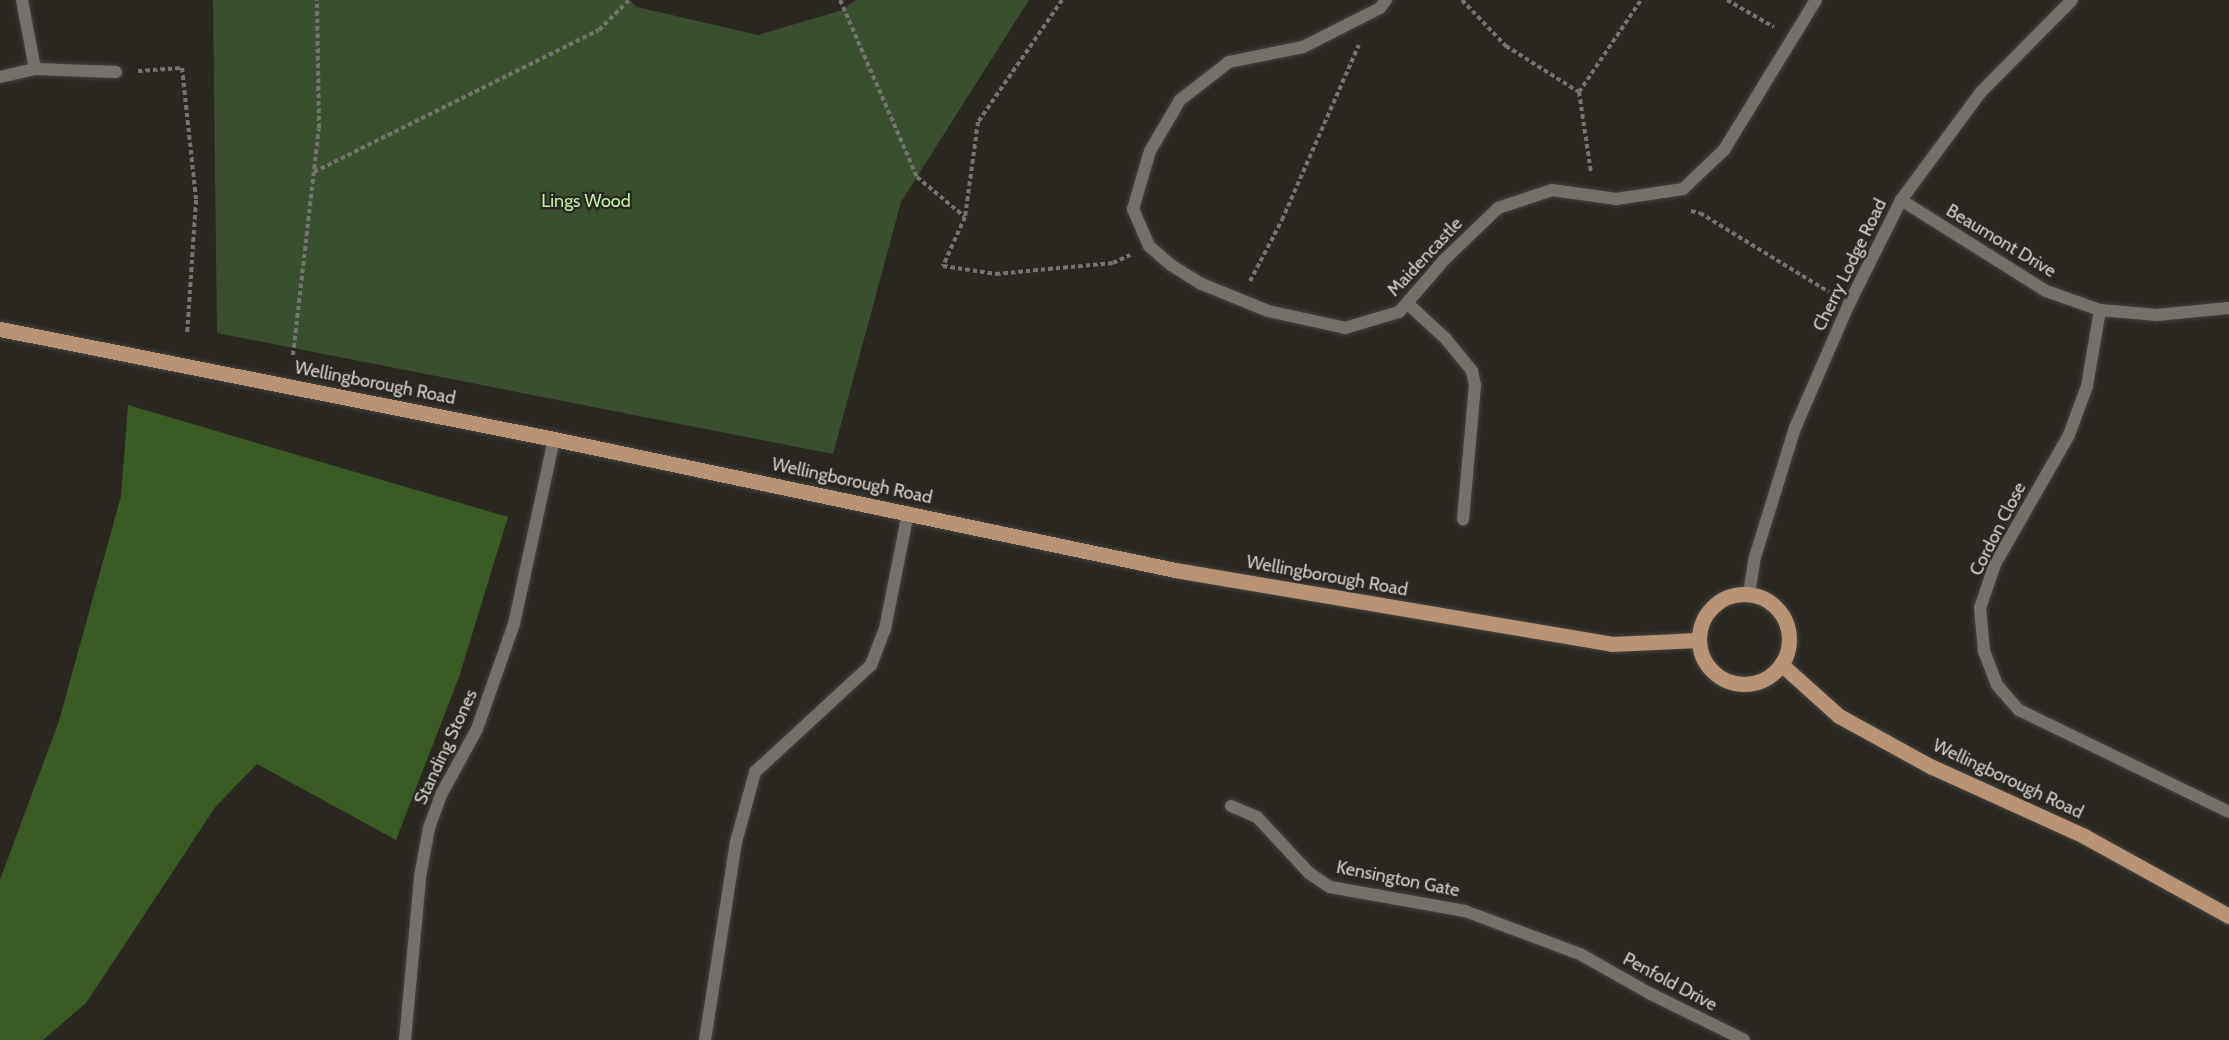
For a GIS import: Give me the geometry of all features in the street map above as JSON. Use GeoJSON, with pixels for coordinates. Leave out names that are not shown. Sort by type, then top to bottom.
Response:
{"type":"FeatureCollection","features":[{"type":"Feature","properties":{"kind":"main road","name":"Wellingborough Road"},"geometry":{"type":"LineString","coordinates":[[0,328],[554,439],[1175,570],[1611,644],[1699,640]]}},
{"type":"Feature","properties":{"kind":"main road"},"geometry":{"type":"LineString","coordinates":[[1749,594],[1770,603],[1785,620],[1788,635],[1787,651],[1780,664],[1769,676],[1755,682],[1739,684],[1724,680],[1711,669],[1702,656],[1699,640],[1701,625],[1708,612],[1719,601],[1733,595],[1749,594]]}},
{"type":"Feature","properties":{"kind":"main road","name":"Wellingborough Road"},"geometry":{"type":"LineString","coordinates":[[1780,664],[1850,721],[1930,766],[2084,836],[2229,916]]}},
{"type":"Feature","properties":{"kind":"street"},"geometry":{"type":"LineString","coordinates":[[22,0],[35,69]]}},
{"type":"Feature","properties":{"kind":"street","name":"Maidencastle"},"geometry":{"type":"LineString","coordinates":[[1386,0],[1380,8],[1303,47],[1229,62],[1180,100],[1150,151],[1133,209],[1149,246],[1172,265],[1202,284],[1268,311],[1345,328],[1399,312],[1443,260],[1498,208],[1552,190],[1616,199],[1683,189],[1724,150],[1816,0]]}},
{"type":"Feature","properties":{"kind":"street","name":"Cherry Lodge Road"},"geometry":{"type":"LineString","coordinates":[[1749,594],[1755,557],[1795,428],[1849,304],[1901,200],[1981,92],[2072,0]]}},
{"type":"Feature","properties":{"kind":"street"},"geometry":{"type":"LineString","coordinates":[[0,76],[35,69],[116,72]]}},
{"type":"Feature","properties":{"kind":"street","name":"Beaumont Drive"},"geometry":{"type":"LineString","coordinates":[[1901,200],[2046,291],[2100,310],[2157,315],[2229,308]]}},
{"type":"Feature","properties":{"kind":"street"},"geometry":{"type":"LineString","coordinates":[[1407,303],[1446,339],[1472,371],[1475,385],[1463,519]]}},
{"type":"Feature","properties":{"kind":"street","name":"Cordon Close"},"geometry":{"type":"LineString","coordinates":[[2100,310],[2087,386],[2069,435],[1995,564],[1980,608],[1984,651],[1997,685],[2019,710],[2229,812]]}},
{"type":"Feature","properties":{"kind":"street","name":"Standing Stones"},"geometry":{"type":"LineString","coordinates":[[405,1040],[420,877],[429,828],[442,793],[477,729],[514,624],[554,439]]}},
{"type":"Feature","properties":{"kind":"street"},"geometry":{"type":"LineString","coordinates":[[705,1040],[736,842],[755,772],[871,665],[885,629],[908,513]]}},
{"type":"Feature","properties":{"kind":"street","name":"Kensington Gate"},"geometry":{"type":"LineString","coordinates":[[1231,806],[1257,817],[1308,873],[1330,887],[1465,910],[1580,954]]}},
{"type":"Feature","properties":{"kind":"street","name":"Penfold Drive"},"geometry":{"type":"LineString","coordinates":[[1580,954],[1649,993],[1744,1040]]}},
{"type":"Feature","properties":{"kind":"path"},"geometry":{"type":"LineString","coordinates":[[293,355],[319,128],[317,0]]}},
{"type":"Feature","properties":{"kind":"path"},"geometry":{"type":"LineString","coordinates":[[314,172],[599,30],[628,0]]}},
{"type":"Feature","properties":{"kind":"path"},"geometry":{"type":"LineString","coordinates":[[840,0],[917,177],[965,217]]}},
{"type":"Feature","properties":{"kind":"path"},"geometry":{"type":"LineString","coordinates":[[1062,0],[978,122],[965,217],[943,266],[996,274],[1113,263],[1149,246]]}},
{"type":"Feature","properties":{"kind":"path"},"geometry":{"type":"LineString","coordinates":[[1462,0],[1506,46],[1579,92]]}},
{"type":"Feature","properties":{"kind":"path"},"geometry":{"type":"LineString","coordinates":[[1595,196],[1579,92],[1641,0]]}},
{"type":"Feature","properties":{"kind":"path"},"geometry":{"type":"LineString","coordinates":[[1727,0],[1793,38]]}},
{"type":"Feature","properties":{"kind":"path"},"geometry":{"type":"LineString","coordinates":[[1239,300],[1282,220],[1330,115],[1372,12]]}},
{"type":"Feature","properties":{"kind":"path"},"geometry":{"type":"LineString","coordinates":[[116,72],[182,68],[196,200],[187,334]]}},
{"type":"Feature","properties":{"kind":"path"},"geometry":{"type":"LineString","coordinates":[[1689,211],[1700,213],[1849,304]]}},
{"type":"Feature","properties":{"kind":"green space","name":"Lings Wood"},"geometry":{"type":"Polygon","coordinates":[[[213,0],[629,0],[637,7],[758,35],[843,10],[855,0],[1029,0],[901,202],[833,454],[217,333],[213,0]]]}},
{"type":"Feature","properties":{"kind":"green space"},"geometry":{"type":"Polygon","coordinates":[[[128,405],[508,517],[459,677],[396,840],[257,764],[216,806],[86,1003],[43,1040],[0,1040],[0,880],[59,721],[121,496],[128,405]]]}}]}
